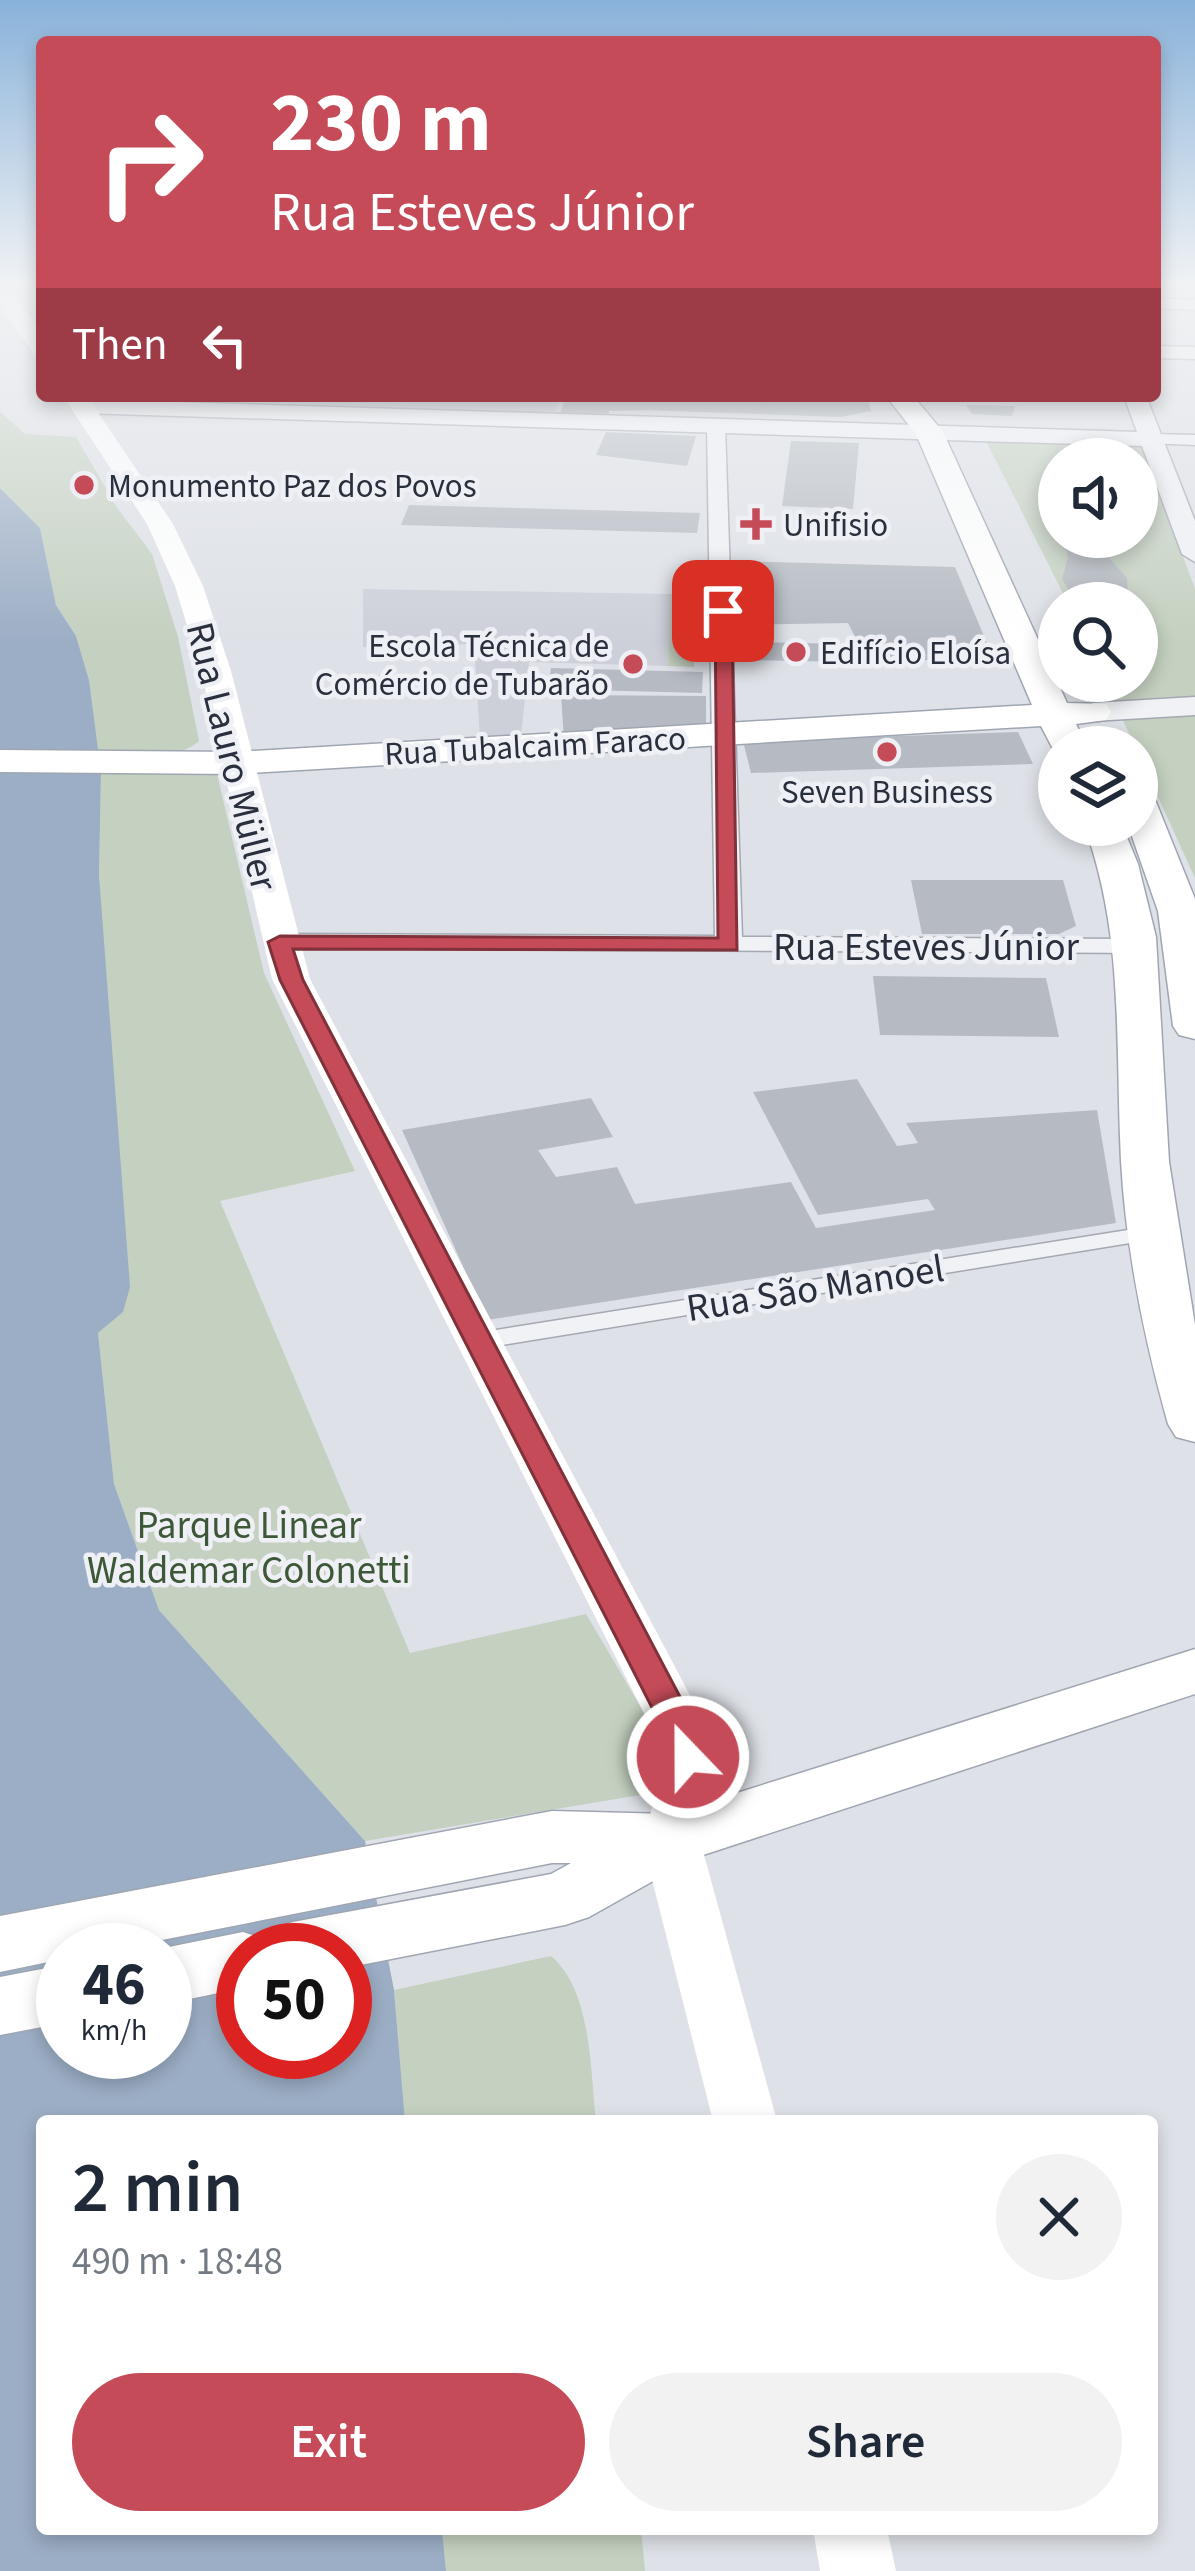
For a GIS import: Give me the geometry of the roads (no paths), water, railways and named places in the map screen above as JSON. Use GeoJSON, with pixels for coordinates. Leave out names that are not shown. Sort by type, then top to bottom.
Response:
{"type":"FeatureCollection","features":[{"type":"Feature","properties":{"kind":"main road","name":"Rua Lauro Müller"},"geometry":{"type":"LineString","coordinates":[[79,403],[176,550],[216,671],[291,980],[681,1731],[688,1783],[671,1840]]}},
{"type":"Feature","properties":{"kind":"main road"},"geometry":{"type":"LineString","coordinates":[[905,403],[929,432],[1059,726]]}},
{"type":"Feature","properties":{"kind":"main road"},"geometry":{"type":"LineString","coordinates":[[939,403],[963,433],[979,467]]}},
{"type":"Feature","properties":{"kind":"main road","name":"Rua Tubalcaim Faraco"},"geometry":{"type":"LineString","coordinates":[[0,760],[235,763],[724,734],[1038,731]]}},
{"type":"Feature","properties":{"kind":"main road"},"geometry":{"type":"LineString","coordinates":[[1111,846],[1127,885],[1139,947],[1142,1120],[1153,1233],[1195,1424]]}},
{"type":"Feature","properties":{"kind":"main road"},"geometry":{"type":"LineString","coordinates":[[1156,846],[1192,948],[1195,1025]]}},
{"type":"Feature","properties":{"kind":"main road"},"geometry":{"type":"LineString","coordinates":[[372,1925],[558,1867],[671,1840],[1195,1671]]}},
{"type":"Feature","properties":{"kind":"main road"},"geometry":{"type":"LineString","coordinates":[[671,1840],[743,2115]]}},
{"type":"Feature","properties":{"kind":"main road"},"geometry":{"type":"LineString","coordinates":[[0,1944],[558,1867]]}},
{"type":"Feature","properties":{"kind":"main road"},"geometry":{"type":"LineString","coordinates":[[0,2006],[36,1999]]}},
{"type":"Feature","properties":{"kind":"main road"},"geometry":{"type":"LineString","coordinates":[[851,2535],[858,2571]]}},
{"type":"Feature","properties":{"kind":"street"},"geometry":{"type":"LineString","coordinates":[[131,403],[1120,438]]}},
{"type":"Feature","properties":{"kind":"street"},"geometry":{"type":"LineString","coordinates":[[1138,403],[1152,438]]}},
{"type":"Feature","properties":{"kind":"street"},"geometry":{"type":"LineString","coordinates":[[716,425],[729,945]]}},
{"type":"Feature","properties":{"kind":"street"},"geometry":{"type":"LineString","coordinates":[[1158,439],[1195,440]]}},
{"type":"Feature","properties":{"kind":"street"},"geometry":{"type":"LineString","coordinates":[[1158,455],[1195,554]]}},
{"type":"Feature","properties":{"kind":"street","name":"Rua Tubalcaim Faraco"},"geometry":{"type":"LineString","coordinates":[[1151,702],[1195,706]]}},
{"type":"Feature","properties":{"kind":"street","name":"Rua Esteves Júnior"},"geometry":{"type":"LineString","coordinates":[[280,942],[1139,947]]}},
{"type":"Feature","properties":{"kind":"street","name":"Rua São Manoel"},"geometry":{"type":"LineString","coordinates":[[477,1341],[1153,1233]]}},
{"type":"Feature","properties":{"kind":"water"},"geometry":{"type":"Polygon","coordinates":[[[0,488],[40,528],[56,605],[76,636],[89,680],[101,773],[99,875],[130,1287],[123,1312],[98,1333],[114,1484],[159,1610],[365,1841],[394,1990],[404,2115],[36,2115],[36,2535],[443,2535],[446,2571],[0,2571],[0,488]]]}},
{"type":"Feature","properties":{"kind":"place","name":"Monumento Paz dos Povos"},"geometry":{"type":"Point","coordinates":[84,485]}},
{"type":"Feature","properties":{"kind":"place","name":"Unifisio"},"geometry":{"type":"Point","coordinates":[756,524]}},
{"type":"Feature","properties":{"kind":"place","name":"Edifício Eloísa"},"geometry":{"type":"Point","coordinates":[796,652]}},
{"type":"Feature","properties":{"kind":"place","name":"Escola Técnica de Comércio de Tubarão"},"geometry":{"type":"Point","coordinates":[633,664]}},
{"type":"Feature","properties":{"kind":"place","name":"Seven Business"},"geometry":{"type":"Point","coordinates":[887,752]}},
{"type":"Feature","properties":{"kind":"park label","name":"Parque Linear Waldemar Colonetti"},"geometry":{"type":"Point","coordinates":[249,1546]}}]}
